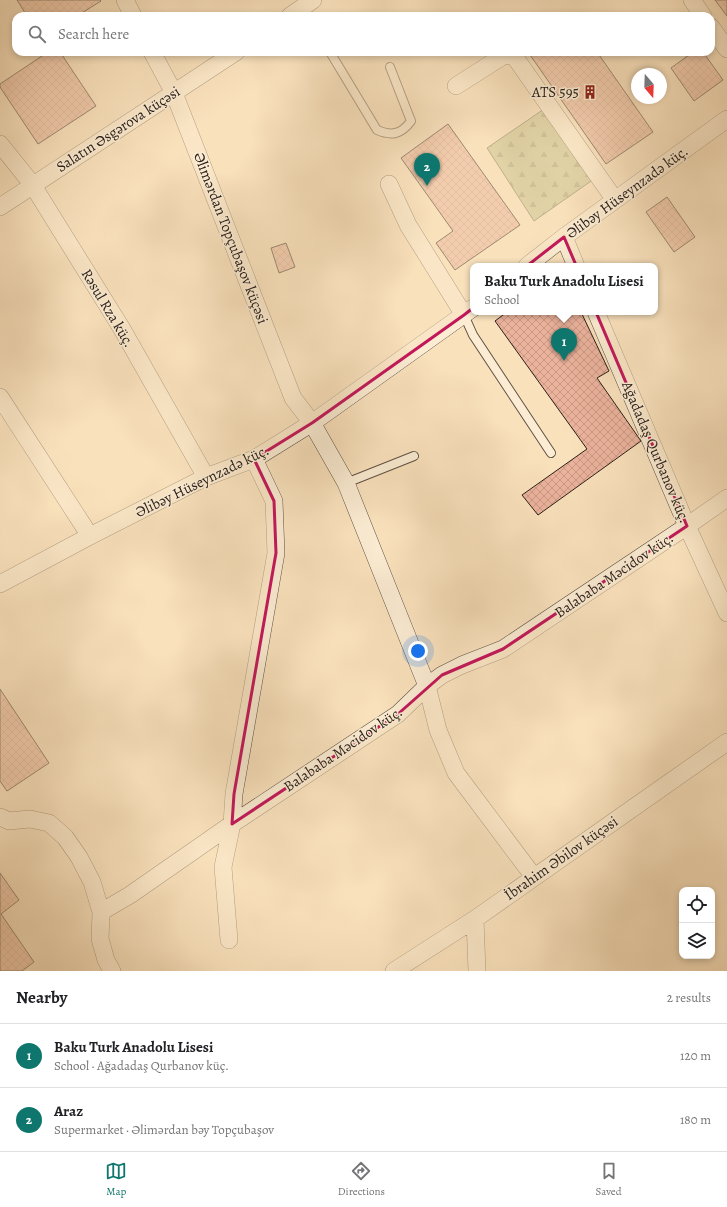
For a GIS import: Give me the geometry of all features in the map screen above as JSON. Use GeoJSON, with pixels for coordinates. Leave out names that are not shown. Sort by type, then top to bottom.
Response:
{"type":"FeatureCollection","features":[{"type":"Feature","properties":{"kind":"street"},"geometry":{"type":"LineString","coordinates":[[125,0],[131,12]]}},
{"type":"Feature","properties":{"kind":"street"},"geometry":{"type":"LineString","coordinates":[[692,0],[700,12]]}},
{"type":"Feature","properties":{"kind":"street"},"geometry":{"type":"LineString","coordinates":[[715,32],[727,49]]}},
{"type":"Feature","properties":{"kind":"street","name":"Əlimərdan Topçubaşov küçəsi"},"geometry":{"type":"LineString","coordinates":[[154,56],[174,93],[293,398],[312,423],[346,483],[427,686],[438,730],[456,773],[534,876]]}},
{"type":"Feature","properties":{"kind":"street","name":"Salatın Əsgərova küçəsi"},"geometry":{"type":"LineString","coordinates":[[0,207],[32,184],[230,56]]}},
{"type":"Feature","properties":{"kind":"street"},"geometry":{"type":"LineString","coordinates":[[456,86],[503,56]]}},
{"type":"Feature","properties":{"kind":"street"},"geometry":{"type":"LineString","coordinates":[[514,56],[614,200]]}},
{"type":"Feature","properties":{"kind":"street","name":"Əlibəy Hüseynzadə küç."},"geometry":{"type":"LineString","coordinates":[[531,263],[614,200],[727,119]]}},
{"type":"Feature","properties":{"kind":"street","name":"Rəsul Rza küç."},"geometry":{"type":"LineString","coordinates":[[0,144],[32,184],[122,329],[206,477]]}},
{"type":"Feature","properties":{"kind":"street"},"geometry":{"type":"LineString","coordinates":[[389,184],[408,225],[468,311]]}},
{"type":"Feature","properties":{"kind":"street"},"geometry":{"type":"LineString","coordinates":[[564,237],[575,263]]}},
{"type":"Feature","properties":{"kind":"street","name":"Əlibəy Hüseynzadə küç."},"geometry":{"type":"LineString","coordinates":[[0,584],[206,477],[254,459],[312,423],[468,311]]}},
{"type":"Feature","properties":{"kind":"street","name":"Ağadadaş Qurbanov küç."},"geometry":{"type":"LineString","coordinates":[[597,315],[687,526],[727,613]]}},
{"type":"Feature","properties":{"kind":"street"},"geometry":{"type":"LineString","coordinates":[[0,397],[90,536]]}},
{"type":"Feature","properties":{"kind":"street"},"geometry":{"type":"LineString","coordinates":[[229,940],[223,867],[232,824],[234,794],[276,553],[274,501],[254,459]]}},
{"type":"Feature","properties":{"kind":"street","name":"Balababa Məcidov küç."},"geometry":{"type":"LineString","coordinates":[[101,912],[130,895],[232,824],[398,714],[427,686],[442,675],[462,665],[503,649],[727,498]]}},
{"type":"Feature","properties":{"kind":"street","name":"İbrahim Əbilov küçəsi"},"geometry":{"type":"LineString","coordinates":[[394,971],[475,919],[534,876],[727,742]]}},
{"type":"Feature","properties":{"kind":"street"},"geometry":{"type":"LineString","coordinates":[[0,817],[9,821],[30,819],[49,823],[65,837],[80,857],[92,882],[101,912],[100,939],[106,960],[112,971]]}},
{"type":"Feature","properties":{"kind":"street"},"geometry":{"type":"LineString","coordinates":[[475,919],[477,971]]}},
{"type":"Feature","properties":{"kind":"lane"},"geometry":{"type":"LineString","coordinates":[[332,56],[377,130],[387,135],[401,131],[411,121],[390,67]]}},
{"type":"Feature","properties":{"kind":"lane"},"geometry":{"type":"LineString","coordinates":[[468,311],[473,336],[551,454]]}},
{"type":"Feature","properties":{"kind":"lane"},"geometry":{"type":"LineString","coordinates":[[346,483],[414,456]]}},
{"type":"Feature","properties":{"kind":"highlighted area"},"geometry":{"type":"Polygon","coordinates":[[[564,237],[687,526],[503,649],[442,675],[398,714],[232,824],[234,794],[276,553],[274,501],[254,459],[312,423],[464,315],[564,237]]]}},
{"type":"Feature","properties":{"kind":"green space"},"geometry":{"type":"Polygon","coordinates":[[[544,109],[594,179],[534,221],[487,148],[544,109]]]}},
{"type":"Feature","properties":{"kind":"building"},"geometry":{"type":"Polygon","coordinates":[[[17,0],[101,1],[83,12],[24,12],[17,0]]]}},
{"type":"Feature","properties":{"kind":"building"},"geometry":{"type":"Polygon","coordinates":[[[715,0],[727,0],[727,16],[715,0]]]}},
{"type":"Feature","properties":{"kind":"building"},"geometry":{"type":"Polygon","coordinates":[[[42,56],[63,56],[96,106],[38,144],[0,87],[0,84],[42,56]]]}},
{"type":"Feature","properties":{"kind":"building","name":"ATS 595"},"geometry":{"type":"Polygon","coordinates":[[[531,56],[600,56],[631,101],[631,104],[633,104],[653,132],[606,164],[531,56]]]}},
{"type":"Feature","properties":{"kind":"building"},"geometry":{"type":"Polygon","coordinates":[[[688,56],[706,56],[723,80],[694,101],[671,68],[688,56]]]}},
{"type":"Feature","properties":{"kind":"building"},"geometry":{"type":"Polygon","coordinates":[[[448,124],[520,225],[455,270],[436,243],[453,231],[401,158],[448,124]]]}},
{"type":"Feature","properties":{"kind":"building"},"geometry":{"type":"Polygon","coordinates":[[[667,197],[695,237],[674,252],[646,212],[667,197]]]}},
{"type":"Feature","properties":{"kind":"building"},"geometry":{"type":"Polygon","coordinates":[[[286,243],[295,267],[279,273],[271,248],[286,243]]]}},
{"type":"Feature","properties":{"kind":"building"},"geometry":{"type":"Polygon","coordinates":[[[503,315],[582,315],[609,371],[597,378],[641,441],[538,515],[522,495],[587,449],[495,321],[503,315]]]}},
{"type":"Feature","properties":{"kind":"building"},"geometry":{"type":"Polygon","coordinates":[[[0,689],[49,763],[7,791],[0,781],[0,689]]]}},
{"type":"Feature","properties":{"kind":"building"},"geometry":{"type":"Polygon","coordinates":[[[0,873],[19,900],[1,914],[34,962],[22,971],[0,971],[0,873]]]}},
{"type":"Feature","properties":{"kind":"place","name":"ATS 595"},"geometry":{"type":"Point","coordinates":[590,92]}},
{"type":"Feature","properties":{"kind":"place","name":"Araz"},"geometry":{"type":"Point","coordinates":[427,186]}},
{"type":"Feature","properties":{"kind":"place","name":"Baku Turk Anadolu Lisesi"},"geometry":{"type":"Point","coordinates":[564,361]}}]}
